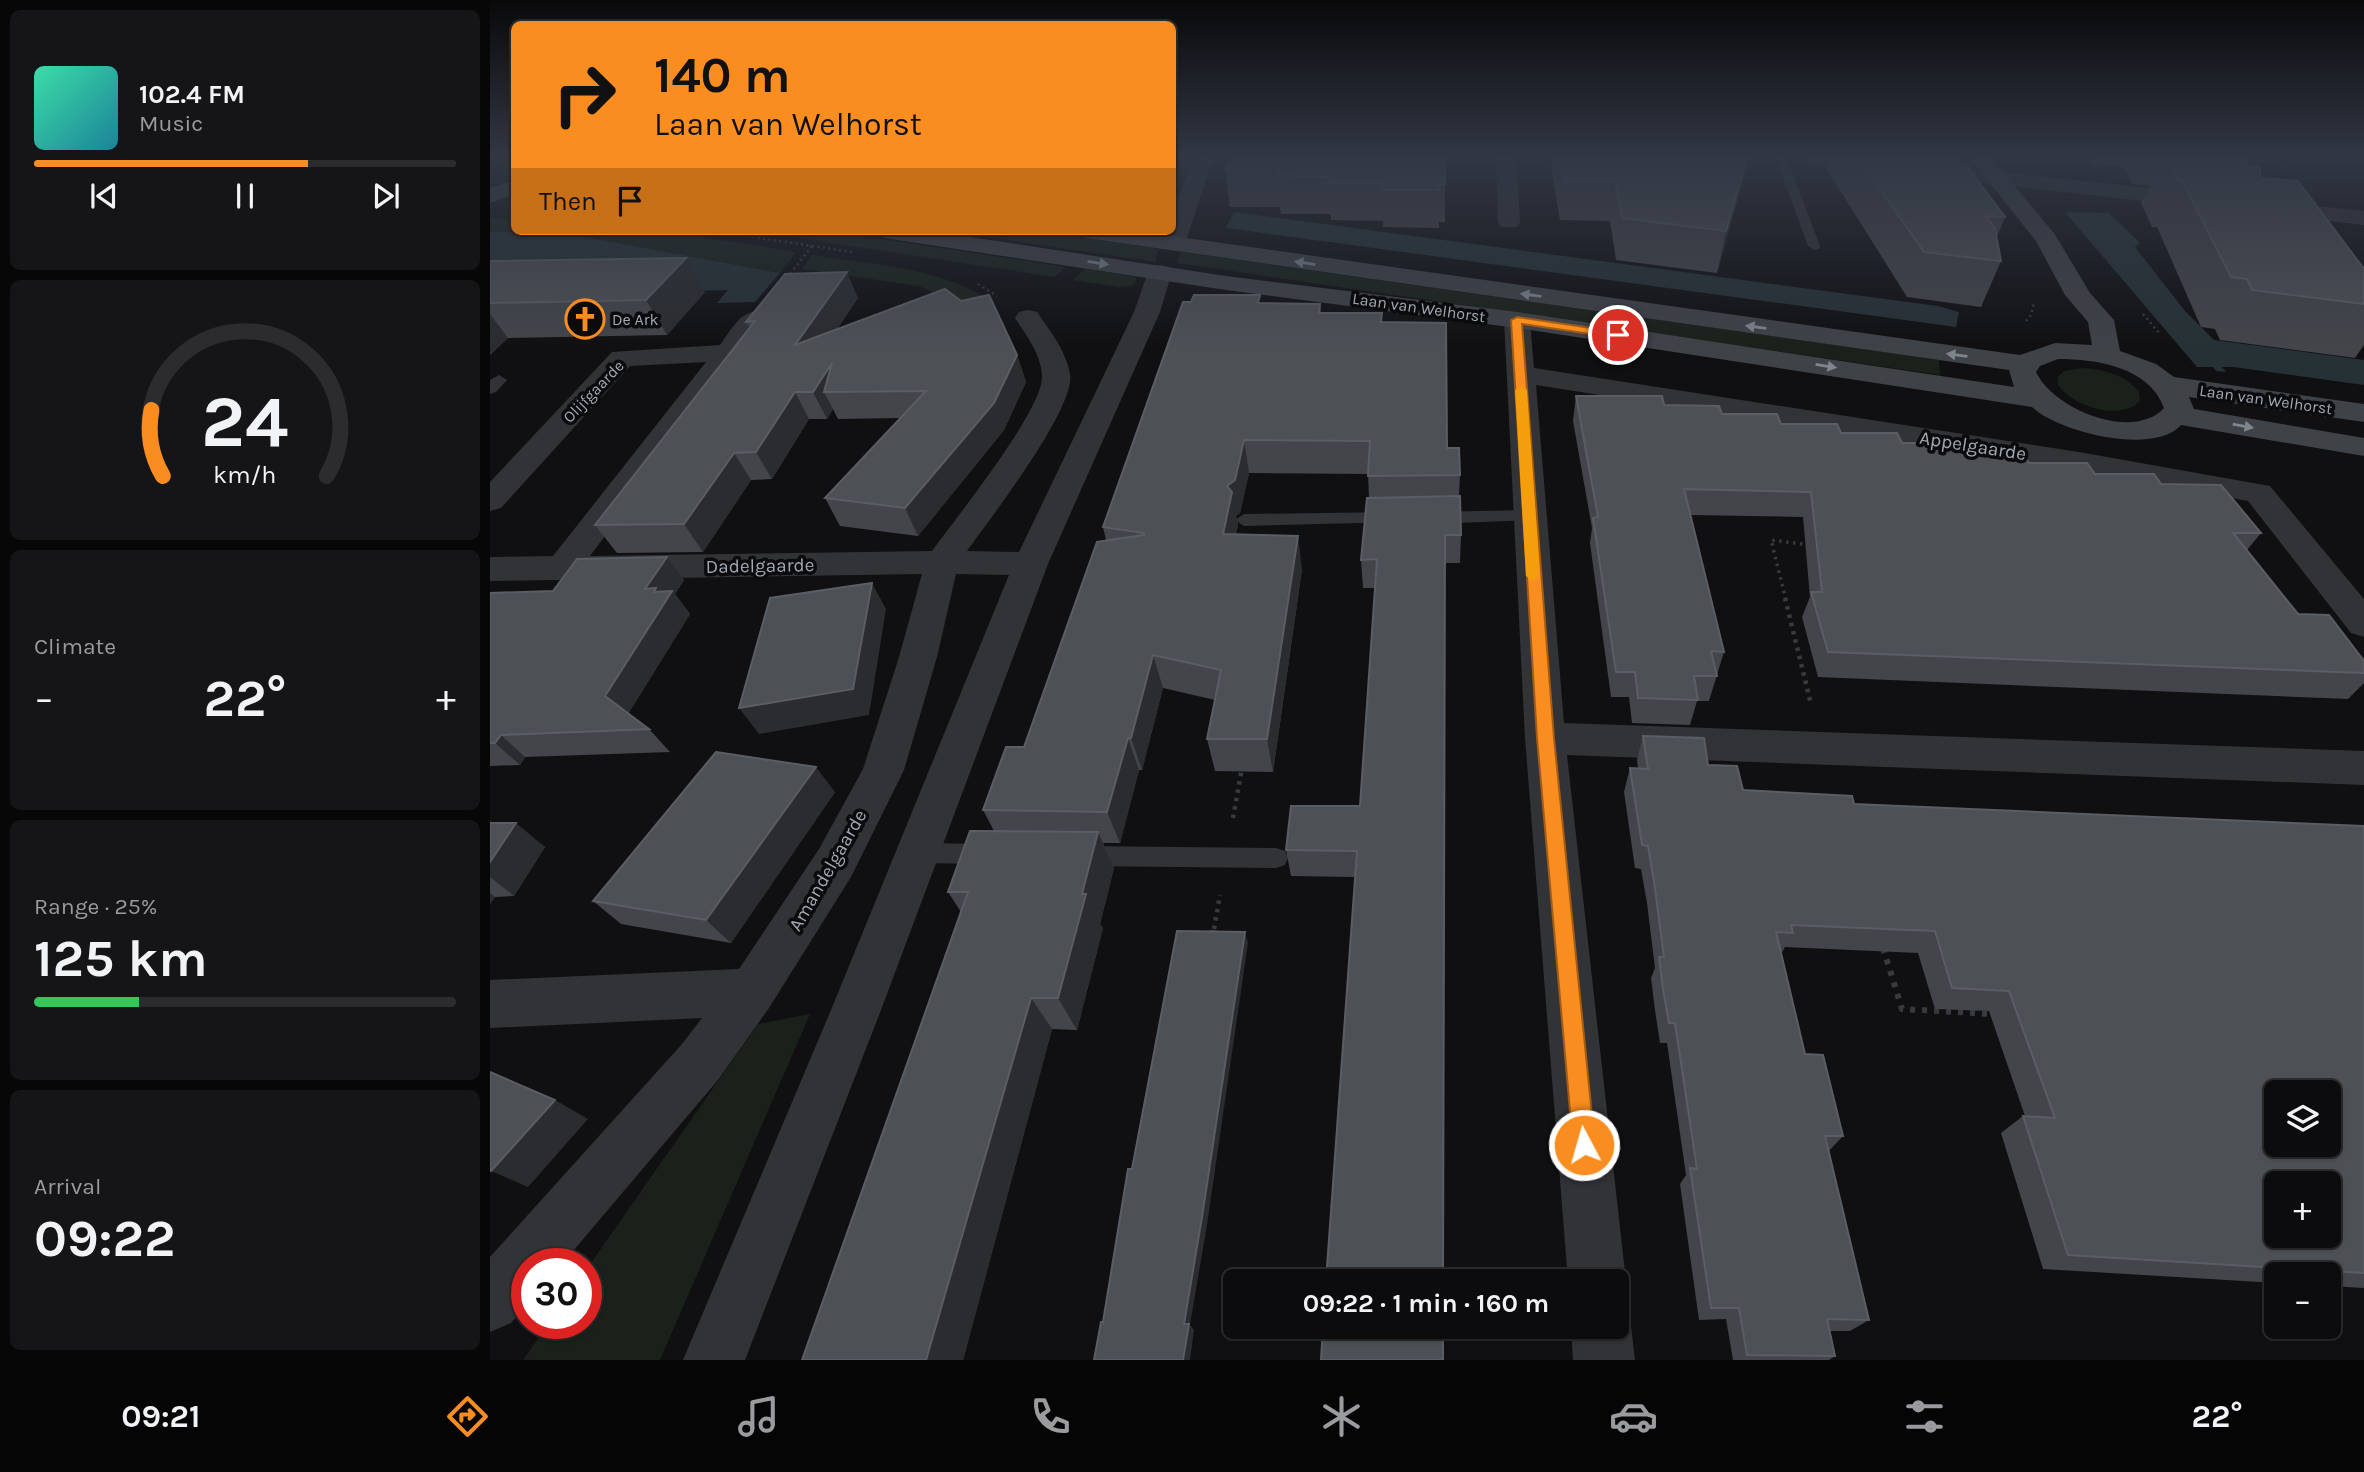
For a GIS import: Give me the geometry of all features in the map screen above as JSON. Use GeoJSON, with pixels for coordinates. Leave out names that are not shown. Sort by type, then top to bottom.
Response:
{"type":"FeatureCollection","features":[{"type":"Feature","properties":{"kind":"main road"},"geometry":{"type":"LineString","coordinates":[[2033,221],[2046,238],[2078,295],[2101,320],[2107,355]]}},
{"type":"Feature","properties":{"kind":"main road","name":"Laan van Welhorst"},"geometry":{"type":"LineString","coordinates":[[912,235],[1160,272],[1517,320],[2036,399],[2079,421],[2114,429],[2139,430],[2160,426],[2176,415],[2364,447]]}},
{"type":"Feature","properties":{"kind":"main road","name":"Laan van Welhorst"},"geometry":{"type":"LineString","coordinates":[[1113,235],[2025,364]]}},
{"type":"Feature","properties":{"kind":"main road"},"geometry":{"type":"LineString","coordinates":[[2036,399],[2023,380],[2025,364],[2046,353],[2067,334],[2067,315],[2078,295]]}},
{"type":"Feature","properties":{"kind":"main road"},"geometry":{"type":"LineString","coordinates":[[2067,334],[2107,355],[2148,371],[2168,385],[2178,401],[2176,415]]}},
{"type":"Feature","properties":{"kind":"main road","name":"Laan van Welhorst"},"geometry":{"type":"LineString","coordinates":[[2168,385],[2364,412]]}},
{"type":"Feature","properties":{"kind":"street"},"geometry":{"type":"LineString","coordinates":[[1173,244],[1175,235]]}},
{"type":"Feature","properties":{"kind":"street","name":"Amandelgaarde"},"geometry":{"type":"LineString","coordinates":[[490,1302],[700,1062],[752,992],[835,863],[883,770],[918,657],[942,562],[1043,419],[1087,378],[1147,313],[1160,272]]}},
{"type":"Feature","properties":{"kind":"street"},"geometry":{"type":"LineString","coordinates":[[563,568],[755,318]]}},
{"type":"Feature","properties":{"kind":"street"},"geometry":{"type":"LineString","coordinates":[[1028,318],[1046,344],[1087,378]]}},
{"type":"Feature","properties":{"kind":"street"},"geometry":{"type":"LineString","coordinates":[[1517,320],[1528,516],[1545,738],[1596,1269]]}},
{"type":"Feature","properties":{"kind":"street","name":"Olijfgaarde"},"geometry":{"type":"LineString","coordinates":[[490,501],[622,358],[729,353]]}},
{"type":"Feature","properties":{"kind":"street","name":"Appelgaarde"},"geometry":{"type":"LineString","coordinates":[[1521,374],[2079,461],[2259,493],[2364,624]]}},
{"type":"Feature","properties":{"kind":"street","name":"Amandelgaarde"},"geometry":{"type":"LineString","coordinates":[[714,1360],[856,1010],[1031,564],[1087,378]]}},
{"type":"Feature","properties":{"kind":"street","name":"Dadelgaarde"},"geometry":{"type":"LineString","coordinates":[[490,569],[942,562],[1031,564]]}},
{"type":"Feature","properties":{"kind":"street"},"geometry":{"type":"LineString","coordinates":[[1545,738],[2364,768]]}},
{"type":"Feature","properties":{"kind":"street"},"geometry":{"type":"LineString","coordinates":[[490,1004],[752,992]]}},
{"type":"Feature","properties":{"kind":"street"},"geometry":{"type":"LineString","coordinates":[[1602,1339],[1604,1360]]}},
{"type":"Feature","properties":{"kind":"lane"},"geometry":{"type":"LineString","coordinates":[[1805,221],[1814,246]]}},
{"type":"Feature","properties":{"kind":"lane"},"geometry":{"type":"LineString","coordinates":[[490,380],[499,380],[490,388]]}},
{"type":"Feature","properties":{"kind":"lane"},"geometry":{"type":"LineString","coordinates":[[1244,520],[1528,516]]}},
{"type":"Feature","properties":{"kind":"lane"},"geometry":{"type":"LineString","coordinates":[[916,853],[1017,855]]}},
{"type":"Feature","properties":{"kind":"lane"},"geometry":{"type":"LineString","coordinates":[[1059,855],[1276,858]]}},
{"type":"Feature","properties":{"kind":"path"},"geometry":{"type":"LineString","coordinates":[[755,318],[813,246]]}},
{"type":"Feature","properties":{"kind":"path"},"geometry":{"type":"LineString","coordinates":[[974,281],[1028,318]]}},
{"type":"Feature","properties":{"kind":"path"},"geometry":{"type":"LineString","coordinates":[[2136,305],[2162,336]]}},
{"type":"Feature","properties":{"kind":"shaded area"},"geometry":{"type":"Polygon","coordinates":[[[490,221],[511,221],[511,232],[490,232],[490,221]]]}},
{"type":"Feature","properties":{"kind":"shaded area"},"geometry":{"type":"Polygon","coordinates":[[[1229,221],[1305,221],[1938,306],[1959,312],[1956,327],[1226,228],[1229,221]]]}},
{"type":"Feature","properties":{"kind":"shaded area"},"geometry":{"type":"Polygon","coordinates":[[[2073,221],[2118,221],[2140,243],[2135,247],[2185,311],[2214,340],[2364,360],[2364,385],[2233,367],[2222,367],[2226,372],[2216,371],[2213,367],[2197,367],[2073,221]]]}},
{"type":"Feature","properties":{"kind":"shaded area"},"geometry":{"type":"Polygon","coordinates":[[[490,232],[511,232],[511,235],[574,235],[780,273],[755,302],[717,303],[728,290],[495,296],[490,300],[490,232]]]}},
{"type":"Feature","properties":{"kind":"shaded area"},"geometry":{"type":"Polygon","coordinates":[[[574,235],[688,235],[796,252],[780,273],[574,235]]]}},
{"type":"Feature","properties":{"kind":"shaded area"},"geometry":{"type":"Polygon","coordinates":[[[779,235],[854,235],[1066,267],[1054,277],[779,235]]]}},
{"type":"Feature","properties":{"kind":"shaded area"},"geometry":{"type":"Polygon","coordinates":[[[974,235],[1063,235],[1159,249],[1155,262],[974,235]]]}},
{"type":"Feature","properties":{"kind":"shaded area"},"geometry":{"type":"Polygon","coordinates":[[[1181,252],[1939,360],[1940,375],[1177,263],[1181,252]]]}},
{"type":"Feature","properties":{"kind":"shaded area"},"geometry":{"type":"Polygon","coordinates":[[[812,255],[928,274],[972,290],[993,301],[955,314],[949,300],[919,286],[802,269],[812,255]]]}},
{"type":"Feature","properties":{"kind":"shaded area"},"geometry":{"type":"Polygon","coordinates":[[[1085,269],[1137,277],[1134,285],[1119,287],[1073,280],[1085,269]]]}},
{"type":"Feature","properties":{"kind":"shaded area"},"geometry":{"type":"Polygon","coordinates":[[[2084,368],[2107,372],[2128,381],[2139,392],[2140,401],[2131,407],[2109,411],[2085,405],[2074,399],[2058,385],[2058,377],[2064,371],[2084,368]]]}},
{"type":"Feature","properties":{"kind":"shaded area"},"geometry":{"type":"Polygon","coordinates":[[[810,1014],[660,1360],[523,1360],[538,1339],[602,1339],[601,1248],[758,1024],[810,1014]]]}},
{"type":"Feature","properties":{"kind":"building"},"geometry":{"type":"Polygon","coordinates":[[[1650,221],[1729,221],[1726,231],[1650,221]]]}},
{"type":"Feature","properties":{"kind":"building"},"geometry":{"type":"Polygon","coordinates":[[[1903,221],[1990,221],[1995,229],[2001,261],[1924,252],[1903,221]]]}},
{"type":"Feature","properties":{"kind":"building"},"geometry":{"type":"Polygon","coordinates":[[[2203,221],[2328,221],[2364,269],[2364,304],[2252,290],[2247,279],[2231,277],[2203,221]]]}},
{"type":"Feature","properties":{"kind":"building"},"geometry":{"type":"Polygon","coordinates":[[[686,258],[646,300],[490,303],[490,261],[686,258]]]}},
{"type":"Feature","properties":{"kind":"building"},"geometry":{"type":"Polygon","coordinates":[[[847,272],[795,345],[945,289],[961,301],[989,295],[1017,355],[994,403],[905,508],[825,498],[926,391],[824,392],[832,363],[813,392],[795,392],[756,452],[734,453],[684,524],[595,525],[755,321],[746,322],[785,274],[847,272]]]}},
{"type":"Feature","properties":{"kind":"building"},"geometry":{"type":"Polygon","coordinates":[[[1194,295],[1260,295],[1258,303],[1320,304],[1319,313],[1382,313],[1381,322],[1446,323],[1447,448],[1459,448],[1460,475],[1368,476],[1370,441],[1244,440],[1235,480],[1227,486],[1232,492],[1223,534],[1298,536],[1267,739],[1207,739],[1221,670],[1153,655],[1131,738],[1128,738],[1107,812],[983,810],[1006,747],[1024,747],[1097,542],[1144,535],[1103,527],[1183,302],[1191,302],[1194,295]]]}},
{"type":"Feature","properties":{"kind":"building"},"geometry":{"type":"Polygon","coordinates":[[[1576,396],[1662,396],[1664,405],[1719,406],[1722,414],[1777,414],[1781,424],[1837,424],[1841,433],[1897,433],[1902,443],[1959,443],[1965,453],[2023,453],[2029,463],[2087,463],[2095,474],[2154,474],[2161,484],[2221,485],[2261,533],[2233,533],[2298,614],[2329,615],[2364,661],[2364,673],[1828,652],[1811,592],[1822,592],[1811,492],[1684,489],[1724,652],[1711,651],[1717,676],[1694,676],[1698,700],[1638,698],[1635,672],[1616,672],[1593,518],[1598,517],[1576,396]]]}},
{"type":"Feature","properties":{"kind":"building"},"geometry":{"type":"Polygon","coordinates":[[[1460,496],[1461,535],[1445,535],[1443,1269],[1327,1269],[1357,851],[1286,850],[1291,806],[1360,806],[1377,559],[1361,560],[1367,498],[1460,496]]]}},
{"type":"Feature","properties":{"kind":"building"},"geometry":{"type":"Polygon","coordinates":[[[667,557],[645,589],[656,588],[654,592],[672,591],[605,696],[649,729],[501,735],[495,743],[490,743],[490,593],[553,591],[577,559],[667,557]]]}},
{"type":"Feature","properties":{"kind":"building"},"geometry":{"type":"Polygon","coordinates":[[[872,583],[853,689],[739,708],[770,598],[872,583]]]}},
{"type":"Feature","properties":{"kind":"building"},"geometry":{"type":"Polygon","coordinates":[[[1643,736],[1704,738],[1708,765],[1737,766],[1743,790],[1852,796],[1854,804],[2364,826],[2364,1273],[2341,1272],[2341,1262],[2264,1262],[2264,1267],[2068,1255],[2023,1116],[2055,1118],[2009,991],[1952,988],[1935,931],[1791,925],[1793,933],[1776,932],[1805,1054],[1823,1055],[1843,1136],[1825,1136],[1869,1320],[1827,1319],[1835,1356],[1747,1355],[1739,1308],[1711,1308],[1690,1168],[1697,1169],[1675,1023],[1669,1023],[1663,989],[1659,957],[1664,957],[1654,881],[1648,846],[1642,845],[1630,768],[1648,769],[1643,736]]]}},
{"type":"Feature","properties":{"kind":"building"},"geometry":{"type":"Polygon","coordinates":[[[716,752],[816,767],[706,920],[593,901],[716,752]]]}},
{"type":"Feature","properties":{"kind":"building"},"geometry":{"type":"Polygon","coordinates":[[[490,823],[516,823],[490,862],[490,823]]]}},
{"type":"Feature","properties":{"kind":"building"},"geometry":{"type":"Polygon","coordinates":[[[970,831],[1098,832],[1082,894],[1086,894],[1058,998],[1031,998],[926,1360],[802,1360],[968,892],[948,892],[970,831]]]}},
{"type":"Feature","properties":{"kind":"building"},"geometry":{"type":"Polygon","coordinates":[[[1177,931],[1245,932],[1184,1324],[1189,1324],[1183,1360],[1094,1360],[1103,1322],[1128,1169],[1132,1169],[1177,931]]]}},
{"type":"Feature","properties":{"kind":"building"},"geometry":{"type":"Polygon","coordinates":[[[490,1072],[555,1100],[491,1171],[490,1170],[490,1072]]]}},
{"type":"Feature","properties":{"kind":"building"},"geometry":{"type":"Polygon","coordinates":[[[1322,1339],[1443,1339],[1443,1360],[1321,1360],[1322,1339]]]}},
{"type":"Feature","properties":{"kind":"slow traffic"},"geometry":{"type":"LineString","coordinates":[[1521,390],[1533,576]]}},
{"type":"Feature","properties":{"kind":"place","name":"De Ark"},"geometry":{"type":"Point","coordinates":[585,319]}},
{"type":"Feature","properties":{"kind":"route"},"geometry":{"type":"LineString","coordinates":[[1584,1145],[1545,738],[1528,516],[1521,374],[1517,355],[1517,320],[1618,335]]}}]}
